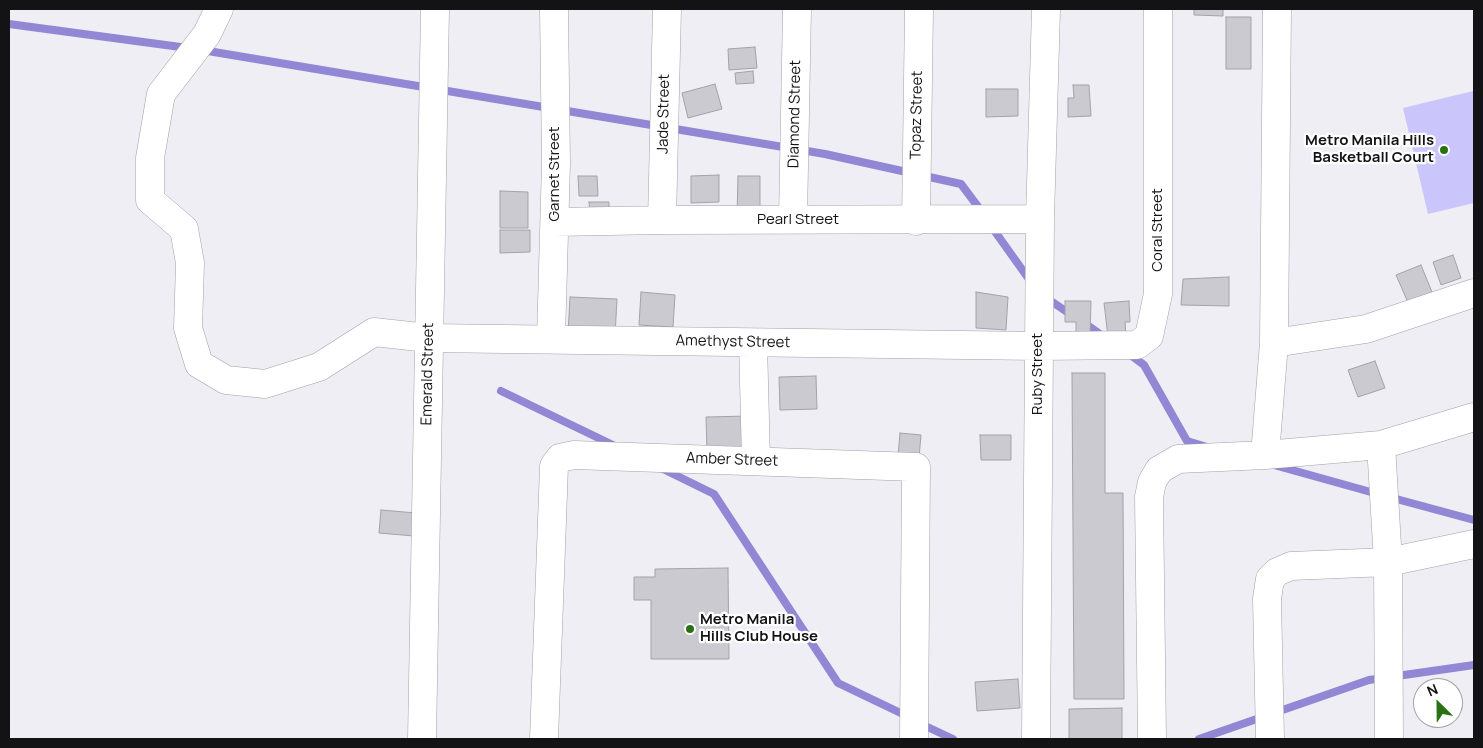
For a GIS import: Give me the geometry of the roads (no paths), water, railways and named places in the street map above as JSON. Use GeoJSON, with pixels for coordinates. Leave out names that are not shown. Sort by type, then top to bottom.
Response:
{"type":"FeatureCollection","features":[{"type":"Feature","properties":{"kind":"street","name":"Amethyst Street"},"geometry":{"type":"LineString","coordinates":[[220,9],[207,34],[161,94],[150,158],[150,200],[184,229],[190,263],[188,328],[199,364],[226,380],[264,384],[319,367],[374,332],[428,338],[1038,346]]}},
{"type":"Feature","properties":{"kind":"street","name":"Emerald Street"},"geometry":{"type":"LineString","coordinates":[[422,739],[435,9]]}},
{"type":"Feature","properties":{"kind":"street","name":"Garnet Street"},"geometry":{"type":"LineString","coordinates":[[551,339],[555,222],[554,9]]}},
{"type":"Feature","properties":{"kind":"street","name":"Jade Street"},"geometry":{"type":"LineString","coordinates":[[662,220],[667,9]]}},
{"type":"Feature","properties":{"kind":"street","name":"Diamond Street"},"geometry":{"type":"LineString","coordinates":[[793,219],[797,9]]}},
{"type":"Feature","properties":{"kind":"street","name":"Topaz Street"},"geometry":{"type":"LineString","coordinates":[[916,220],[919,9]]}},
{"type":"Feature","properties":{"kind":"street","name":"Ruby Street"},"geometry":{"type":"LineString","coordinates":[[1036,739],[1038,346],[1046,9]]}},
{"type":"Feature","properties":{"kind":"street","name":"Coral Street"},"geometry":{"type":"LineString","coordinates":[[1038,346],[1137,345],[1149,336],[1158,294],[1158,9]]}},
{"type":"Feature","properties":{"kind":"street"},"geometry":{"type":"LineString","coordinates":[[1265,456],[1274,342],[1277,9]]}},
{"type":"Feature","properties":{"kind":"street","name":"Pearl Street"},"geometry":{"type":"LineString","coordinates":[[555,222],[793,219],[1040,219]]}},
{"type":"Feature","properties":{"kind":"street"},"geometry":{"type":"LineString","coordinates":[[1274,342],[1366,329],[1474,293]]}},
{"type":"Feature","properties":{"kind":"street"},"geometry":{"type":"LineString","coordinates":[[753,342],[756,460]]}},
{"type":"Feature","properties":{"kind":"street"},"geometry":{"type":"LineString","coordinates":[[1152,739],[1149,497],[1152,482],[1159,470],[1178,459],[1265,456],[1380,445],[1474,416]]}},
{"type":"Feature","properties":{"kind":"street"},"geometry":{"type":"LineString","coordinates":[[1380,445],[1388,562],[1389,739]]}},
{"type":"Feature","properties":{"kind":"street","name":"Amber Street"},"geometry":{"type":"LineString","coordinates":[[544,739],[554,466],[560,458],[574,455],[916,467],[914,739]]}},
{"type":"Feature","properties":{"kind":"street"},"geometry":{"type":"LineString","coordinates":[[1270,739],[1266,598],[1270,580],[1277,572],[1291,566],[1388,562],[1474,544]]}},
{"type":"Feature","properties":{"kind":"waterway"},"geometry":{"type":"LineString","coordinates":[[9,24],[188,48]]}},
{"type":"Feature","properties":{"kind":"waterway"},"geometry":{"type":"LineString","coordinates":[[202,50],[825,154],[961,184],[982,212]]}},
{"type":"Feature","properties":{"kind":"waterway"},"geometry":{"type":"LineString","coordinates":[[991,226],[1031,282]]}},
{"type":"Feature","properties":{"kind":"waterway"},"geometry":{"type":"LineString","coordinates":[[1045,297],[1073,316]]}},
{"type":"Feature","properties":{"kind":"waterway"},"geometry":{"type":"LineString","coordinates":[[1083,322],[1104,337]]}},
{"type":"Feature","properties":{"kind":"waterway"},"geometry":{"type":"LineString","coordinates":[[1128,353],[1144,365],[1187,441],[1207,447]]}},
{"type":"Feature","properties":{"kind":"waterway"},"geometry":{"type":"LineString","coordinates":[[501,391],[615,446]]}},
{"type":"Feature","properties":{"kind":"waterway"},"geometry":{"type":"LineString","coordinates":[[1274,465],[1378,494]]}},
{"type":"Feature","properties":{"kind":"waterway"},"geometry":{"type":"LineString","coordinates":[[661,468],[714,494],[838,683],[909,717]]}},
{"type":"Feature","properties":{"kind":"waterway"},"geometry":{"type":"LineString","coordinates":[[1389,497],[1474,520]]}},
{"type":"Feature","properties":{"kind":"waterway"},"geometry":{"type":"LineString","coordinates":[[1199,739],[1369,680],[1474,665]]}},
{"type":"Feature","properties":{"kind":"waterway"},"geometry":{"type":"LineString","coordinates":[[919,723],[953,739]]}},
{"type":"Feature","properties":{"kind":"place","name":"Metro Manila Hills Basketball Court"},"geometry":{"type":"Point","coordinates":[1444,150]}},
{"type":"Feature","properties":{"kind":"place","name":"Metro Manila Hills Club House"},"geometry":{"type":"Point","coordinates":[690,629]}}]}
